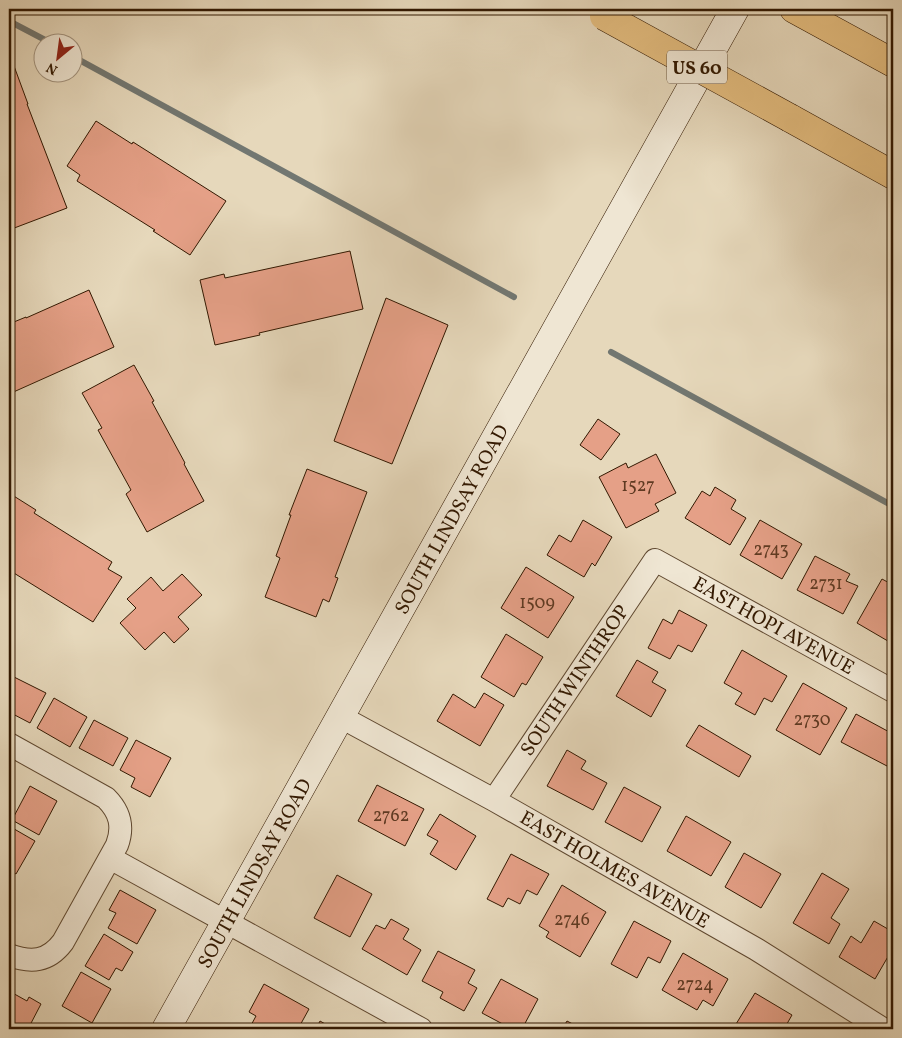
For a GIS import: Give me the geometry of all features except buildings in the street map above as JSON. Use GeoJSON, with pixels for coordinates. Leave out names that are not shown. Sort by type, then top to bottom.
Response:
{"type":"FeatureCollection","features":[{"type":"Feature","properties":{"kind":"highway"},"geometry":{"type":"LineString","coordinates":[[794,9],[893,63]]}},
{"type":"Feature","properties":{"kind":"highway","name":"US 60"},"geometry":{"type":"LineString","coordinates":[[598,12],[893,175]]}},
{"type":"Feature","properties":{"kind":"main road","name":"SOUTH LINDSAY ROAD"},"geometry":{"type":"LineString","coordinates":[[166,1029],[735,9]]}},
{"type":"Feature","properties":{"kind":"street","name":"EAST HOPI AVENUE"},"geometry":{"type":"LineString","coordinates":[[655,560],[893,690]]}},
{"type":"Feature","properties":{"kind":"street","name":"SOUTH WINTHROP"},"geometry":{"type":"LineString","coordinates":[[494,800],[655,560]]}},
{"type":"Feature","properties":{"kind":"street","name":"EAST HOLMES AVENUE"},"geometry":{"type":"LineString","coordinates":[[341,717],[494,800],[756,949],[883,1029]]}},
{"type":"Feature","properties":{"kind":"street"},"geometry":{"type":"LineString","coordinates":[[9,955],[26,960],[35,960],[43,958],[58,949],[110,858],[120,836],[121,827],[116,810],[106,798],[11,751]]}},
{"type":"Feature","properties":{"kind":"street"},"geometry":{"type":"LineString","coordinates":[[110,858],[421,1029]]}},
{"type":"Feature","properties":{"kind":"waterway"},"geometry":{"type":"LineString","coordinates":[[9,21],[32,33]]}},
{"type":"Feature","properties":{"kind":"waterway"},"geometry":{"type":"LineString","coordinates":[[82,61],[514,297]]}},
{"type":"Feature","properties":{"kind":"waterway"},"geometry":{"type":"LineString","coordinates":[[611,352],[893,506]]}}]}
